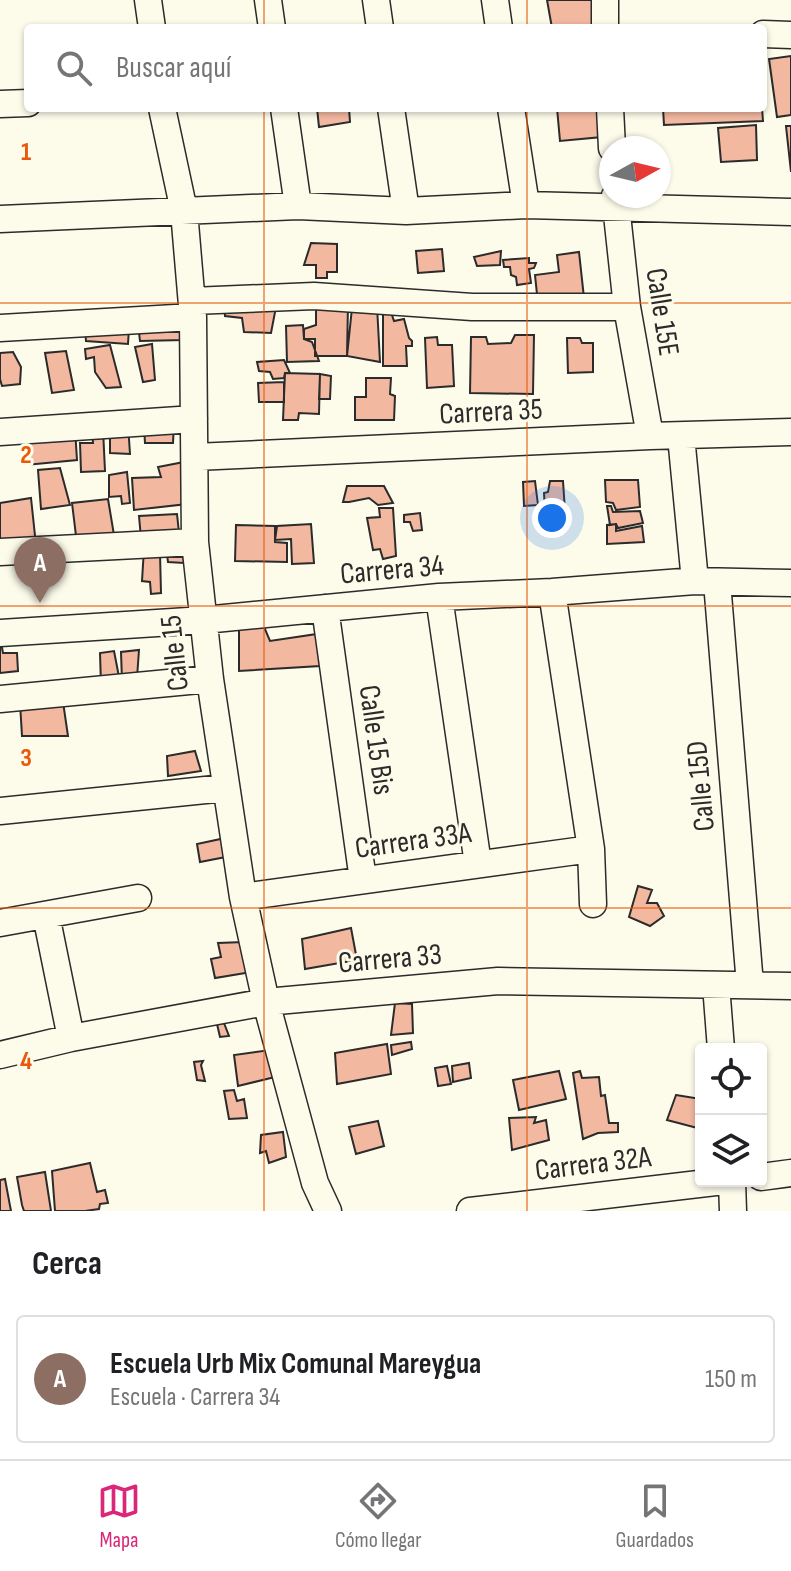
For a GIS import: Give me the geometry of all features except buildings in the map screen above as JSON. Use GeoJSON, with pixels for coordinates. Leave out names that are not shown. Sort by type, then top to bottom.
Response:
{"type":"FeatureCollection","features":[{"type":"Feature","properties":{"kind":"street"},"geometry":{"type":"LineString","coordinates":[[148,0],[151,24]]}},
{"type":"Feature","properties":{"kind":"street"},"geometry":{"type":"LineString","coordinates":[[268,0],[271,24]]}},
{"type":"Feature","properties":{"kind":"street"},"geometry":{"type":"LineString","coordinates":[[376,0],[379,24]]}},
{"type":"Feature","properties":{"kind":"street"},"geometry":{"type":"LineString","coordinates":[[495,0],[498,24]]}},
{"type":"Feature","properties":{"kind":"street"},"geometry":{"type":"LineString","coordinates":[[605,0],[605,24]]}},
{"type":"Feature","properties":{"kind":"street"},"geometry":{"type":"LineString","coordinates":[[767,34],[791,35]]}},
{"type":"Feature","properties":{"kind":"street"},"geometry":{"type":"LineString","coordinates":[[0,104],[24,103]]}},
{"type":"Feature","properties":{"kind":"street","name":"Calle 15"},"geometry":{"type":"LineString","coordinates":[[163,112],[184,211],[192,309],[195,542],[225,788],[243,897],[266,1002],[315,1183],[328,1211]]}},
{"type":"Feature","properties":{"kind":"street"},"geometry":{"type":"LineString","coordinates":[[285,112],[298,206]]}},
{"type":"Feature","properties":{"kind":"street"},"geometry":{"type":"LineString","coordinates":[[392,112],[406,211]]}},
{"type":"Feature","properties":{"kind":"street"},"geometry":{"type":"LineString","coordinates":[[512,112],[526,205]]}},
{"type":"Feature","properties":{"kind":"street"},"geometry":{"type":"LineString","coordinates":[[610,112],[611,136]]}},
{"type":"Feature","properties":{"kind":"street"},"geometry":{"type":"LineString","coordinates":[[0,219],[298,206],[406,211],[599,203]]}},
{"type":"Feature","properties":{"kind":"street"},"geometry":{"type":"LineString","coordinates":[[671,205],[791,212]]}},
{"type":"Feature","properties":{"kind":"street","name":"Calle 15E"},"geometry":{"type":"LineString","coordinates":[[616,208],[627,307],[650,436]]}},
{"type":"Feature","properties":{"kind":"street"},"geometry":{"type":"LineString","coordinates":[[0,328],[314,296],[472,307],[627,307]]}},
{"type":"Feature","properties":{"kind":"street"},"geometry":{"type":"LineString","coordinates":[[0,432],[194,419]]}},
{"type":"Feature","properties":{"kind":"street","name":"Carrera 35"},"geometry":{"type":"LineString","coordinates":[[195,457],[791,432]]}},
{"type":"Feature","properties":{"kind":"street","name":"Calle 15D"},"geometry":{"type":"LineString","coordinates":[[681,436],[706,581],[750,985]]}},
{"type":"Feature","properties":{"kind":"street"},"geometry":{"type":"LineString","coordinates":[[0,552],[195,542]]}},
{"type":"Feature","properties":{"kind":"street","name":"Carrera 34"},"geometry":{"type":"LineString","coordinates":[[0,633],[204,620],[439,597],[706,581],[791,583]]}},
{"type":"Feature","properties":{"kind":"street"},"geometry":{"type":"LineString","coordinates":[[552,592],[591,849],[593,904]]}},
{"type":"Feature","properties":{"kind":"street"},"geometry":{"type":"LineString","coordinates":[[439,597],[478,864]]}},
{"type":"Feature","properties":{"kind":"street","name":"Calle 15 Bis"},"geometry":{"type":"LineString","coordinates":[[325,608],[363,880]]}},
{"type":"Feature","properties":{"kind":"street"},"geometry":{"type":"LineString","coordinates":[[0,699],[210,679]]}},
{"type":"Feature","properties":{"kind":"street"},"geometry":{"type":"LineString","coordinates":[[0,811],[225,788]]}},
{"type":"Feature","properties":{"kind":"street","name":"Carrera 33A"},"geometry":{"type":"LineString","coordinates":[[243,897],[591,849]]}},
{"type":"Feature","properties":{"kind":"street"},"geometry":{"type":"LineString","coordinates":[[0,923],[138,898]]}},
{"type":"Feature","properties":{"kind":"street"},"geometry":{"type":"LineString","coordinates":[[46,915],[71,1038]]}},
{"type":"Feature","properties":{"kind":"street","name":"Carrera 33"},"geometry":{"type":"LineString","coordinates":[[0,1055],[71,1038],[266,1002],[498,981],[791,986]]}},
{"type":"Feature","properties":{"kind":"street"},"geometry":{"type":"LineString","coordinates":[[716,985],[721,1043]]}},
{"type":"Feature","properties":{"kind":"street"},"geometry":{"type":"LineString","coordinates":[[767,1176],[791,1173]]}},
{"type":"Feature","properties":{"kind":"street","name":"Calle 15"},"geometry":{"type":"LineString","coordinates":[[313,1211],[315,1183]]}},
{"type":"Feature","properties":{"kind":"street","name":"Carrera 32A"},"geometry":{"type":"LineString","coordinates":[[487,1210],[695,1185]]}},
{"type":"Feature","properties":{"kind":"street"},"geometry":{"type":"LineString","coordinates":[[732,1187],[733,1211]]}},
{"type":"Feature","properties":{"kind":"place","name":"Escuela Urb Mix Comunal Mareygua"},"geometry":{"type":"Point","coordinates":[40,603]}}]}
